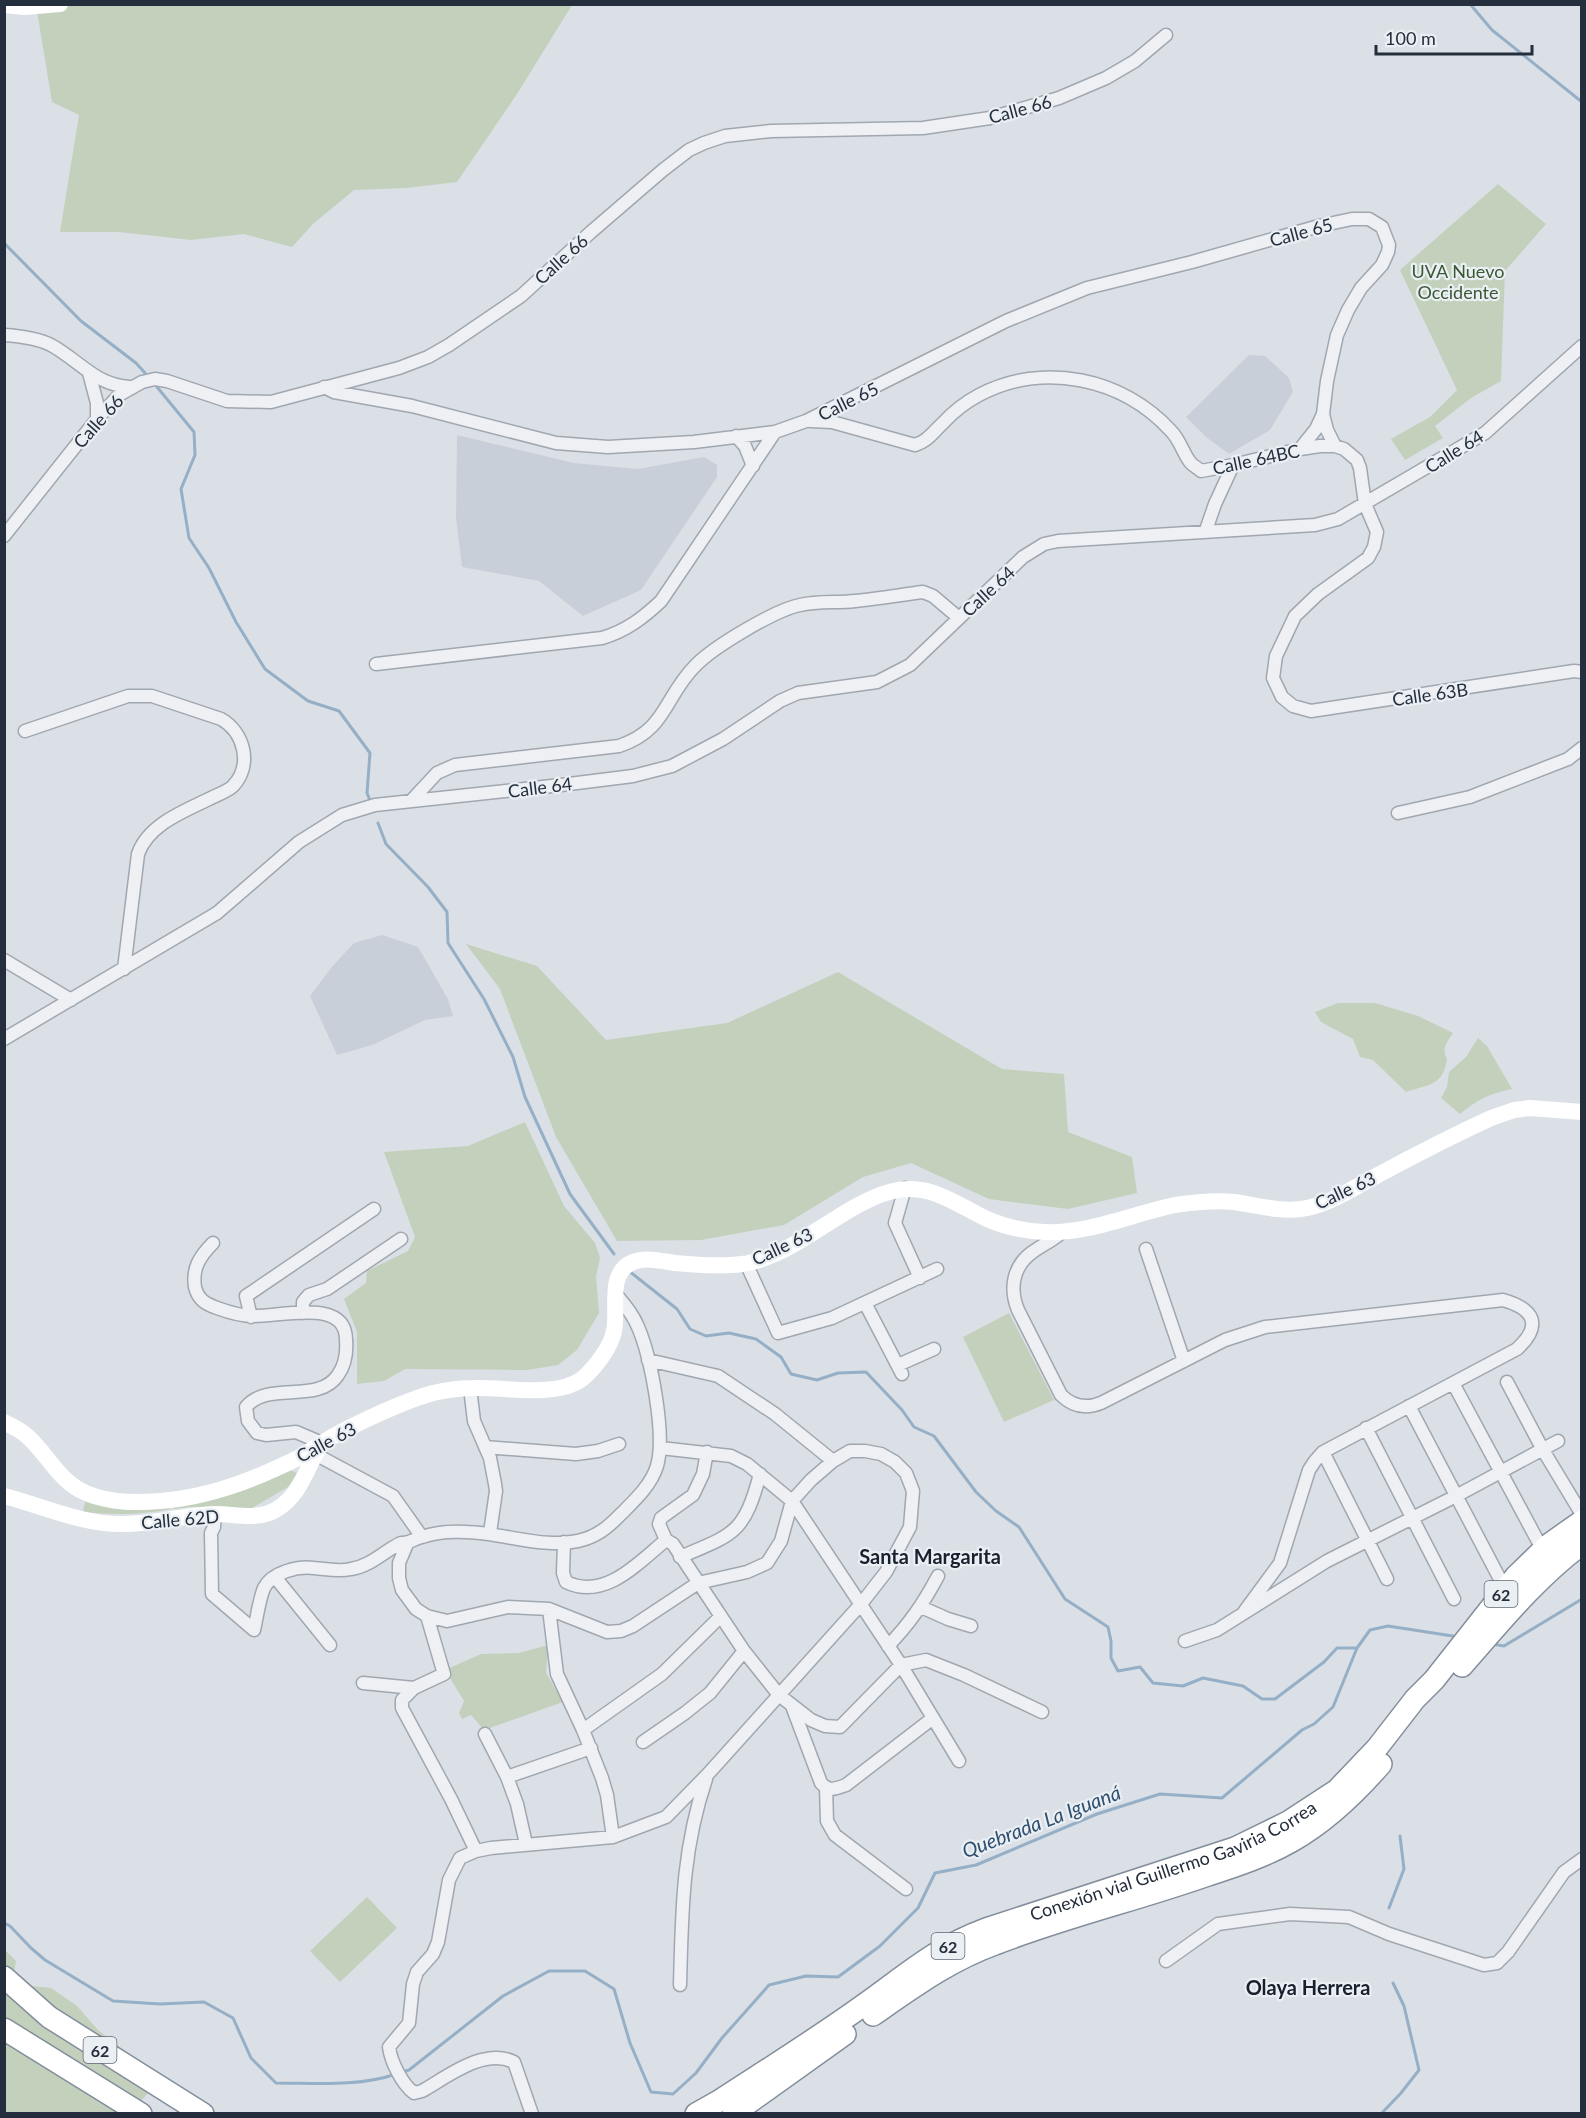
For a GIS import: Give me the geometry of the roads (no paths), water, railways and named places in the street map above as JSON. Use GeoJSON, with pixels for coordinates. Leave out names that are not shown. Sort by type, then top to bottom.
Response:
{"type":"FeatureCollection","features":[{"type":"Feature","properties":{"kind":"highway","name":"Conexión vial Guillermo Gaviria Correa"},"geometry":{"type":"LineString","coordinates":[[733,2114],[943,1967],[994,1944],[1240,1864],[1291,1841],[1336,1810],[1390,1755],[1437,1685],[1516,1576],[1548,1545],[1581,1521]]}},
{"type":"Feature","properties":{"kind":"highway","name":"Conexión vial Guillermo Gaviria Correa"},"geometry":{"type":"LineString","coordinates":[[696,2114],[864,2005],[920,1963],[955,1942],[986,1929],[1235,1848],[1288,1822],[1337,1790],[1377,1748],[1415,1699],[1437,1685],[1520,1598],[1558,1561],[1581,1544]]}},
{"type":"Feature","properties":{"kind":"highway","name":"62"},"geometry":{"type":"LineString","coordinates":[[4,1977],[50,2017],[203,2114]]}},
{"type":"Feature","properties":{"kind":"highway","name":"62"},"geometry":{"type":"LineString","coordinates":[[4,2029],[141,2114]]}},
{"type":"Feature","properties":{"kind":"main road"},"geometry":{"type":"LineString","coordinates":[[4,5],[25,7],[60,4]]}},
{"type":"Feature","properties":{"kind":"main road","name":"Calle 63"},"geometry":{"type":"LineString","coordinates":[[4,1422],[25,1435],[64,1479],[86,1493],[112,1501],[153,1501],[207,1494],[258,1477],[275,1467],[319,1449],[339,1433],[421,1397],[438,1392],[470,1388],[554,1389],[578,1382],[606,1351],[614,1334],[615,1293],[618,1278],[632,1262],[657,1260],[684,1263],[746,1263],[766,1258],[877,1197],[905,1188],[932,1191],[982,1217],[1016,1229],[1040,1232],[1076,1231],[1198,1202],[1228,1202],[1283,1209],[1303,1209],[1339,1195],[1491,1118],[1514,1110],[1530,1108],[1581,1112]]}},
{"type":"Feature","properties":{"kind":"main road","name":"Calle 62D"},"geometry":{"type":"LineString","coordinates":[[4,1496],[78,1518],[113,1524],[148,1523],[214,1514],[256,1516],[279,1509],[296,1491],[319,1449]]}},
{"type":"Feature","properties":{"kind":"street","name":"Calle 66"},"geometry":{"type":"LineString","coordinates":[[4,536],[97,419],[119,395],[130,387],[148,381],[167,381],[227,401],[271,402],[399,368],[428,357],[493,317],[521,296],[663,170],[688,150],[704,143],[725,136],[771,131],[923,128],[990,118],[1059,98],[1106,78],[1135,61],[1166,35]]}},
{"type":"Feature","properties":{"kind":"street","name":"Calle 65"},"geometry":{"type":"LineString","coordinates":[[324,387],[334,392],[412,406],[556,443],[608,447],[694,442],[775,432],[806,421],[1006,321],[1086,288],[1135,277],[1319,226],[1353,219],[1369,219],[1382,227],[1389,245],[1388,252],[1382,265],[1361,288],[1337,335],[1327,381],[1323,414]]}},
{"type":"Feature","properties":{"kind":"street"},"geometry":{"type":"LineString","coordinates":[[4,335],[22,336],[49,344],[107,384],[130,387]]}},
{"type":"Feature","properties":{"kind":"street","name":"Calle 64"},"geometry":{"type":"LineString","coordinates":[[4,1039],[217,913],[299,842],[342,815],[375,805],[633,776],[672,766],[723,739],[780,701],[798,693],[877,682],[910,664],[1023,558],[1044,544],[1065,540],[1206,530],[1315,525],[1338,519],[1485,433],[1581,346]]}},
{"type":"Feature","properties":{"kind":"street"},"geometry":{"type":"LineString","coordinates":[[89,373],[97,403],[97,419]]}},
{"type":"Feature","properties":{"kind":"street","name":"Calle 64BC"},"geometry":{"type":"LineString","coordinates":[[806,421],[832,422],[915,445],[925,442],[957,411],[994,388],[1024,380],[1060,377],[1108,386],[1127,396],[1152,413],[1172,432],[1190,462],[1201,471],[1300,449],[1335,446]]}},
{"type":"Feature","properties":{"kind":"street"},"geometry":{"type":"LineString","coordinates":[[1323,414],[1327,430],[1335,446],[1344,449],[1357,460],[1365,504]]}},
{"type":"Feature","properties":{"kind":"street"},"geometry":{"type":"LineString","coordinates":[[1300,449],[1316,429],[1323,414]]}},
{"type":"Feature","properties":{"kind":"street"},"geometry":{"type":"LineString","coordinates":[[376,664],[602,638],[620,632],[644,617],[661,601],[775,432]]}},
{"type":"Feature","properties":{"kind":"street"},"geometry":{"type":"LineString","coordinates":[[736,436],[745,446],[753,466]]}},
{"type":"Feature","properties":{"kind":"street"},"geometry":{"type":"LineString","coordinates":[[1206,530],[1233,465]]}},
{"type":"Feature","properties":{"kind":"street","name":"Calle 63B"},"geometry":{"type":"LineString","coordinates":[[1365,504],[1377,532],[1374,547],[1368,558],[1318,594],[1295,616],[1276,656],[1273,678],[1282,697],[1293,706],[1311,711],[1574,671],[1581,672]]}},
{"type":"Feature","properties":{"kind":"street"},"geometry":{"type":"LineString","coordinates":[[411,801],[437,773],[454,765],[619,746],[631,742],[656,724],[680,684],[695,666],[717,647],[784,610],[816,602],[853,601],[923,592],[933,596],[959,618]]}},
{"type":"Feature","properties":{"kind":"street"},"geometry":{"type":"LineString","coordinates":[[25,731],[128,696],[152,696],[222,719],[231,725],[242,742],[244,764],[234,785],[150,833],[142,844],[138,854],[124,969]]}},
{"type":"Feature","properties":{"kind":"street"},"geometry":{"type":"LineString","coordinates":[[1398,813],[1470,797],[1568,759],[1581,748]]}},
{"type":"Feature","properties":{"kind":"street"},"geometry":{"type":"LineString","coordinates":[[4,960],[71,1000]]}},
{"type":"Feature","properties":{"kind":"street"},"geometry":{"type":"LineString","coordinates":[[905,1188],[895,1223],[920,1278]]}},
{"type":"Feature","properties":{"kind":"street"},"geometry":{"type":"LineString","coordinates":[[251,1317],[246,1296],[374,1209]]}},
{"type":"Feature","properties":{"kind":"street"},"geometry":{"type":"LineString","coordinates":[[1062,1232],[1023,1260],[1015,1275],[1013,1287],[1018,1310],[1061,1395],[1077,1406],[1094,1406],[1226,1340],[1265,1327],[1503,1300],[1519,1305],[1530,1316],[1533,1327],[1528,1339],[1517,1349],[1323,1452],[1310,1470],[1281,1563],[1244,1612]]}},
{"type":"Feature","properties":{"kind":"street"},"geometry":{"type":"LineString","coordinates":[[303,1313],[303,1302],[309,1295],[327,1289],[401,1239]]}},
{"type":"Feature","properties":{"kind":"street"},"geometry":{"type":"LineString","coordinates":[[213,1243],[202,1254],[195,1267],[197,1294],[207,1305],[251,1317],[327,1313],[341,1322],[346,1330],[343,1365],[339,1374],[327,1386],[279,1393],[251,1401],[246,1407],[246,1415],[253,1429],[257,1433],[266,1435],[296,1432],[393,1497],[422,1537]]}},
{"type":"Feature","properties":{"kind":"street"},"geometry":{"type":"LineString","coordinates":[[1146,1249],[1184,1361]]}},
{"type":"Feature","properties":{"kind":"street"},"geometry":{"type":"LineString","coordinates":[[746,1263],[778,1334],[832,1318],[937,1269]]}},
{"type":"Feature","properties":{"kind":"street"},"geometry":{"type":"LineString","coordinates":[[214,1514],[214,1527],[211,1533],[212,1594],[254,1630],[265,1587],[275,1577],[292,1569],[312,1567],[336,1572],[354,1569],[374,1560],[401,1543],[407,1544],[422,1537],[448,1532],[490,1533],[534,1541],[564,1542],[585,1539],[604,1530],[647,1486],[656,1468],[661,1448],[661,1431],[648,1360],[635,1319],[615,1293]]}},
{"type":"Feature","properties":{"kind":"street"},"geometry":{"type":"LineString","coordinates":[[865,1303],[900,1370],[934,1349]]}},
{"type":"Feature","properties":{"kind":"street"},"geometry":{"type":"LineString","coordinates":[[648,1360],[718,1376],[775,1414],[833,1461]]}},
{"type":"Feature","properties":{"kind":"street"},"geometry":{"type":"LineString","coordinates":[[1507,1382],[1581,1514]]}},
{"type":"Feature","properties":{"kind":"street"},"geometry":{"type":"LineString","coordinates":[[1453,1383],[1540,1545]]}},
{"type":"Feature","properties":{"kind":"street"},"geometry":{"type":"LineString","coordinates":[[470,1388],[474,1421],[494,1475],[496,1491],[490,1533]]}},
{"type":"Feature","properties":{"kind":"street"},"geometry":{"type":"LineString","coordinates":[[1409,1406],[1500,1581]]}},
{"type":"Feature","properties":{"kind":"street"},"geometry":{"type":"LineString","coordinates":[[1366,1428],[1454,1599]]}},
{"type":"Feature","properties":{"kind":"street"},"geometry":{"type":"LineString","coordinates":[[1185,1641],[1217,1630],[1327,1561],[1412,1519],[1558,1441]]}},
{"type":"Feature","properties":{"kind":"street"},"geometry":{"type":"LineString","coordinates":[[485,1447],[576,1454],[598,1451],[619,1444]]}},
{"type":"Feature","properties":{"kind":"street"},"geometry":{"type":"LineString","coordinates":[[661,1448],[731,1456],[747,1464],[792,1501],[901,1665],[959,1761]]}},
{"type":"Feature","properties":{"kind":"street"},"geometry":{"type":"LineString","coordinates":[[407,1544],[399,1563],[402,1590],[416,1609],[427,1616],[447,1621],[508,1607],[549,1609],[608,1632],[621,1631],[633,1626],[698,1583],[747,1572],[767,1563],[781,1541],[792,1501],[833,1461],[850,1451],[865,1450],[881,1454],[895,1462],[906,1473],[913,1491],[910,1527],[886,1572],[861,1605],[708,1774],[666,1817],[613,1837],[526,1844],[476,1851],[460,1858],[452,1872],[438,1942],[432,1954],[417,1972],[413,1984],[409,2023],[389,2047],[390,2056],[408,2089],[414,2093],[489,2058],[507,2058],[514,2062],[532,2114]]}},
{"type":"Feature","properties":{"kind":"street"},"geometry":{"type":"LineString","coordinates":[[707,1452],[703,1474],[693,1495],[661,1518],[659,1524],[666,1540],[673,1544],[744,1652],[779,1695],[791,1705],[811,1720],[825,1726],[840,1727],[901,1665],[926,1660],[964,1674],[1042,1712]]}},
{"type":"Feature","properties":{"kind":"street"},"geometry":{"type":"LineString","coordinates":[[1323,1452],[1387,1579]]}},
{"type":"Feature","properties":{"kind":"street"},"geometry":{"type":"LineString","coordinates":[[680,1557],[731,1533],[744,1519],[753,1500],[760,1474]]}},
{"type":"Feature","properties":{"kind":"street"},"geometry":{"type":"LineString","coordinates":[[564,1542],[563,1573],[567,1582],[576,1587],[591,1588],[614,1581],[666,1540]]}},
{"type":"Feature","properties":{"kind":"street"},"geometry":{"type":"LineString","coordinates":[[888,1646],[908,1626],[938,1576]]}},
{"type":"Feature","properties":{"kind":"street"},"geometry":{"type":"LineString","coordinates":[[275,1577],[330,1645]]}},
{"type":"Feature","properties":{"kind":"street"},"geometry":{"type":"LineString","coordinates":[[921,1607],[971,1626]]}},
{"type":"Feature","properties":{"kind":"street"},"geometry":{"type":"LineString","coordinates":[[549,1609],[556,1674],[591,1748],[607,1795],[613,1837]]}},
{"type":"Feature","properties":{"kind":"street"},"geometry":{"type":"LineString","coordinates":[[427,1616],[444,1674],[414,1688],[402,1700],[402,1708],[451,1798],[476,1851]]}},
{"type":"Feature","properties":{"kind":"street"},"geometry":{"type":"LineString","coordinates":[[583,1730],[662,1674],[722,1616]]}},
{"type":"Feature","properties":{"kind":"street"},"geometry":{"type":"LineString","coordinates":[[643,1742],[686,1713],[710,1692],[744,1652]]}},
{"type":"Feature","properties":{"kind":"street"},"geometry":{"type":"LineString","coordinates":[[363,1683],[414,1688]]}},
{"type":"Feature","properties":{"kind":"street"},"geometry":{"type":"LineString","coordinates":[[791,1705],[821,1783],[826,1788],[834,1790],[846,1785],[933,1718]]}},
{"type":"Feature","properties":{"kind":"street"},"geometry":{"type":"LineString","coordinates":[[485,1734],[507,1777],[517,1804],[526,1844]]}},
{"type":"Feature","properties":{"kind":"street"},"geometry":{"type":"LineString","coordinates":[[507,1777],[591,1748]]}},
{"type":"Feature","properties":{"kind":"street"},"geometry":{"type":"LineString","coordinates":[[681,1985],[686,1861],[695,1813],[708,1774]]}},
{"type":"Feature","properties":{"kind":"street"},"geometry":{"type":"LineString","coordinates":[[826,1788],[827,1821],[836,1835],[906,1888]]}},
{"type":"Feature","properties":{"kind":"street"},"geometry":{"type":"LineString","coordinates":[[1166,1961],[1218,1924],[1290,1914],[1349,1917],[1389,1934],[1484,1965],[1497,1963],[1508,1952],[1564,1872],[1581,1859]]}},
{"type":"Feature","properties":{"kind":"waterway"},"geometry":{"type":"LineString","coordinates":[[1470,4],[1492,30],[1582,102]]}},
{"type":"Feature","properties":{"kind":"waterway"},"geometry":{"type":"LineString","coordinates":[[4,243],[81,321],[136,363],[145,373]]}},
{"type":"Feature","properties":{"kind":"waterway"},"geometry":{"type":"LineString","coordinates":[[157,387],[194,432],[195,455],[181,489],[189,538],[209,568],[236,622],[265,669],[308,701],[339,711],[370,753],[367,793],[371,803]]}},
{"type":"Feature","properties":{"kind":"waterway"},"geometry":{"type":"LineString","coordinates":[[378,823],[386,844],[428,887],[447,912],[448,943],[484,999],[513,1057],[525,1097],[570,1194],[614,1254]]}},
{"type":"Feature","properties":{"kind":"waterway"},"geometry":{"type":"LineString","coordinates":[[629,1271],[677,1309],[690,1329],[706,1336],[729,1333],[756,1339],[781,1357],[791,1374],[817,1380],[838,1373],[866,1372],[902,1410],[914,1427],[934,1436],[976,1492],[996,1511],[1019,1527],[1065,1599],[1108,1627],[1111,1658],[1118,1671],[1140,1667],[1153,1683],[1183,1686],[1203,1678],[1243,1686],[1262,1699],[1275,1699],[1324,1662],[1337,1648],[1357,1648]]}},
{"type":"Feature","properties":{"kind":"waterway","name":"Quebrada La Iguaná"},"geometry":{"type":"LineString","coordinates":[[1492,1644],[1504,1646],[1582,1599]]}},
{"type":"Feature","properties":{"kind":"waterway","name":"Quebrada La Iguaná"},"geometry":{"type":"LineString","coordinates":[[403,2072],[409,2070],[503,1996],[549,1971],[585,1971],[614,1989],[630,2043],[651,2092],[673,2094],[696,2073],[722,2038],[769,1985],[806,1976],[838,1977],[880,1946],[918,1908],[935,1873],[976,1865],[1097,1814],[1160,1794],[1222,1798],[1302,1730],[1314,1724],[1333,1707],[1357,1648],[1370,1630],[1388,1626],[1459,1637]]}},
{"type":"Feature","properties":{"kind":"waterway"},"geometry":{"type":"LineString","coordinates":[[1389,1908],[1404,1869],[1400,1836]]}},
{"type":"Feature","properties":{"kind":"waterway","name":"Quebrada La Iguaná"},"geometry":{"type":"LineString","coordinates":[[4,1923],[45,1960],[113,2001],[160,2004],[204,2002],[233,2018],[251,2058],[276,2083],[352,2083],[396,2074]]}},
{"type":"Feature","properties":{"kind":"waterway"},"geometry":{"type":"LineString","coordinates":[[1381,2114],[1419,2070],[1404,2006],[1393,1983]]}},
{"type":"Feature","properties":{"kind":"district","name":"Santa Margarita"},"geometry":{"type":"Point","coordinates":[930,1556]}},
{"type":"Feature","properties":{"kind":"district","name":"Olaya Herrera"},"geometry":{"type":"Point","coordinates":[1308,1987]}},
{"type":"Feature","properties":{"kind":"park label","name":"UVA Nuevo Occidente"},"geometry":{"type":"Point","coordinates":[1458,281]}}]}
